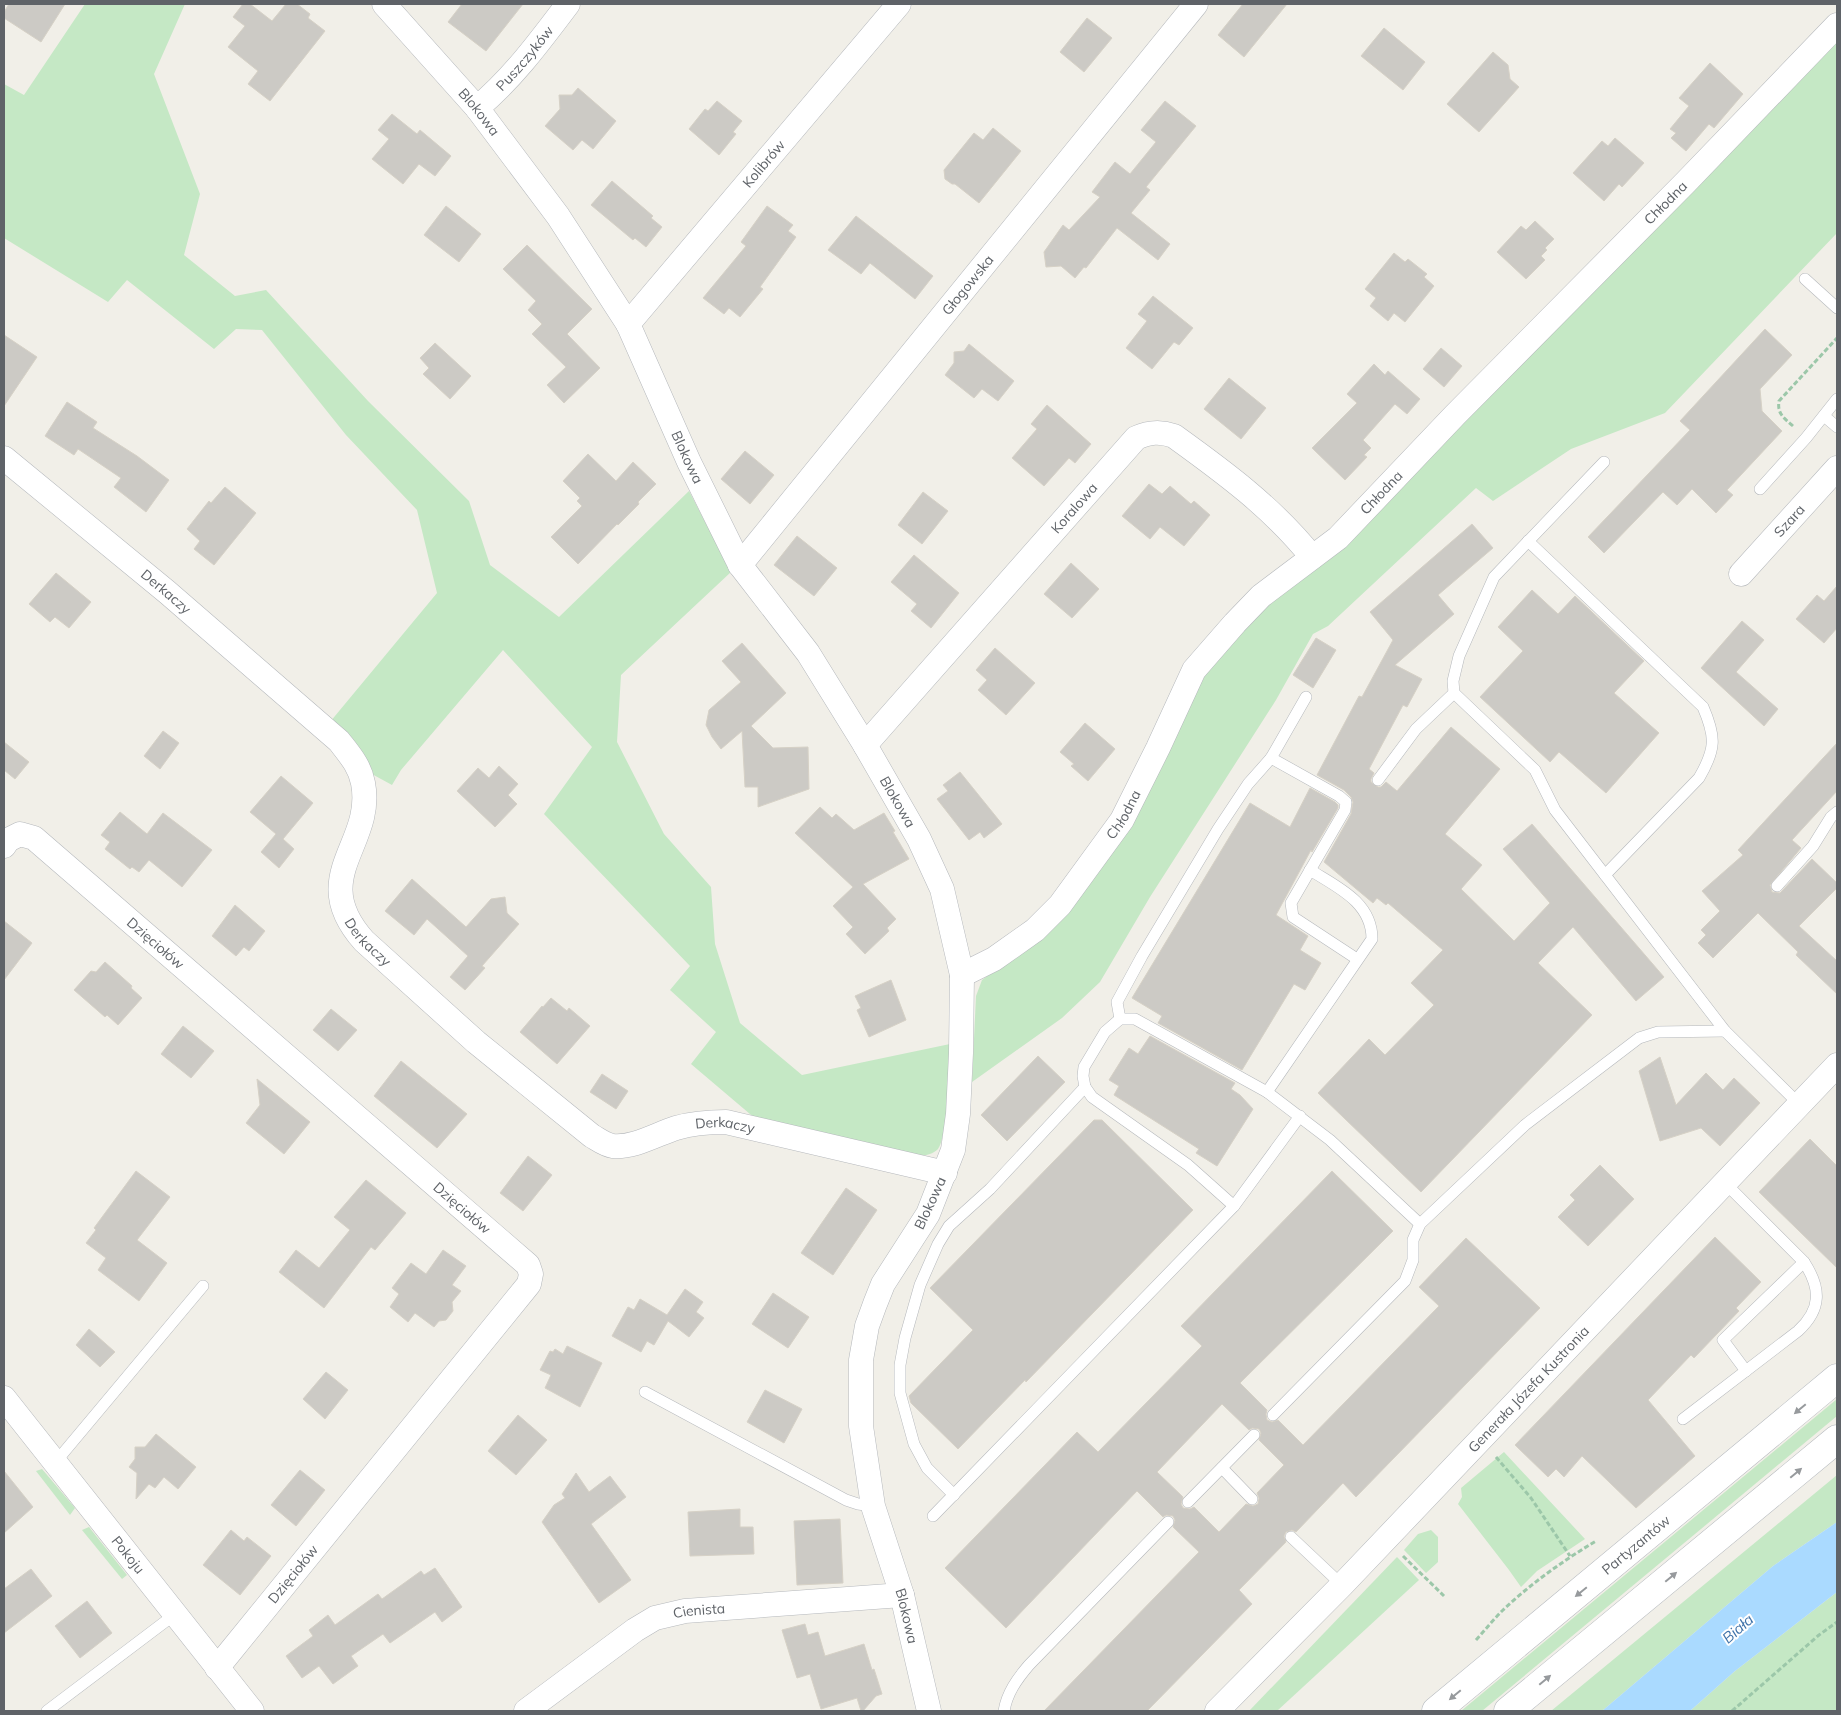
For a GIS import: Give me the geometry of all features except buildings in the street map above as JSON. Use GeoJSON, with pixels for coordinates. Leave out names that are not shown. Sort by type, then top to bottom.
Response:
{"type":"FeatureCollection","features":[{"type":"Feature","properties":{"kind":"main road","name":"Partyzantów"},"geometry":{"type":"LineString","coordinates":[[1436,1711],[1837,1378]]}},
{"type":"Feature","properties":{"kind":"main road"},"geometry":{"type":"LineString","coordinates":[[1508,1711],[1837,1439]]}},
{"type":"Feature","properties":{"kind":"street","name":"Blokowa"},"geometry":{"type":"LineString","coordinates":[[384,4],[477,108],[558,216],[628,324],[690,462],[740,565],[808,653],[865,745],[919,839],[942,889],[962,975],[958,1114],[952,1150],[945,1173],[928,1214],[884,1284],[867,1326],[861,1360],[861,1426],[873,1506],[902,1595],[929,1711]]}},
{"type":"Feature","properties":{"kind":"street","name":"Puszczyków"},"geometry":{"type":"LineString","coordinates":[[477,108],[495,93],[519,68],[568,4]]}},
{"type":"Feature","properties":{"kind":"street","name":"Kolibrów"},"geometry":{"type":"LineString","coordinates":[[628,324],[899,4]]}},
{"type":"Feature","properties":{"kind":"street","name":"Głogowska"},"geometry":{"type":"LineString","coordinates":[[740,565],[1196,4]]}},
{"type":"Feature","properties":{"kind":"street","name":"Chłodna"},"geometry":{"type":"LineString","coordinates":[[962,975],[994,959],[1028,934],[1060,905],[1122,820],[1194,670],[1260,596],[1338,538],[1837,25]]}},
{"type":"Feature","properties":{"kind":"street","name":"Koralowa"},"geometry":{"type":"LineString","coordinates":[[865,745],[1136,438],[1146,434],[1164,433],[1174,436],[1231,478],[1292,533],[1312,557]]}},
{"type":"Feature","properties":{"kind":"street","name":"Derkaczy"},"geometry":{"type":"LineString","coordinates":[[4,458],[167,592],[339,740],[356,764],[363,783],[364,802],[360,824],[342,869],[341,893],[345,915],[354,930],[476,1042],[592,1136],[608,1144],[623,1145],[703,1122],[726,1122],[945,1173]]}},
{"type":"Feature","properties":{"kind":"street","name":"Szara"},"geometry":{"type":"LineString","coordinates":[[1741,574],[1837,468]]}},
{"type":"Feature","properties":{"kind":"street","name":"Dzięciołów"},"geometry":{"type":"LineString","coordinates":[[4,846],[8,840],[20,834],[34,838],[528,1265],[531,1274],[528,1284],[217,1668]]}},
{"type":"Feature","properties":{"kind":"street","name":"Generała Józefa Kustronia"},"geometry":{"type":"LineString","coordinates":[[1217,1711],[1342,1585],[1837,1064]]}},
{"type":"Feature","properties":{"kind":"street","name":"Pokoju"},"geometry":{"type":"LineString","coordinates":[[4,1398],[54,1464],[252,1711]]}},
{"type":"Feature","properties":{"kind":"street","name":"Cienista"},"geometry":{"type":"LineString","coordinates":[[526,1711],[634,1630],[655,1618],[685,1611],[902,1595]]}},
{"type":"Feature","properties":{"kind":"lane"},"geometry":{"type":"LineString","coordinates":[[1805,279],[1837,308]]}},
{"type":"Feature","properties":{"kind":"lane"},"geometry":{"type":"LineString","coordinates":[[1760,489],[1806,438],[1837,399]]}},
{"type":"Feature","properties":{"kind":"lane"},"geometry":{"type":"LineString","coordinates":[[1824,416],[1837,428]]}},
{"type":"Feature","properties":{"kind":"lane"},"geometry":{"type":"LineString","coordinates":[[1604,462],[1494,577],[1459,656],[1453,681],[1454,693],[1535,770],[1555,810],[1725,1031],[1800,1104]]}},
{"type":"Feature","properties":{"kind":"lane"},"geometry":{"type":"LineString","coordinates":[[1528,541],[1702,706],[1710,723],[1713,742],[1709,760],[1699,778],[1605,875]]}},
{"type":"Feature","properties":{"kind":"lane"},"geometry":{"type":"LineString","coordinates":[[1378,780],[1416,729],[1454,693]]}},
{"type":"Feature","properties":{"kind":"lane"},"geometry":{"type":"LineString","coordinates":[[1120,1019],[1117,1002],[1142,956],[1223,821],[1248,784],[1271,758],[1306,697]]}},
{"type":"Feature","properties":{"kind":"lane"},"geometry":{"type":"LineString","coordinates":[[1271,758],[1339,796],[1346,802],[1345,810],[1291,904],[1293,917],[1357,959]]}},
{"type":"Feature","properties":{"kind":"lane"},"geometry":{"type":"LineString","coordinates":[[1777,886],[1813,846],[1831,817],[1837,812]]}},
{"type":"Feature","properties":{"kind":"lane"},"geometry":{"type":"LineString","coordinates":[[1267,1092],[1372,939],[1369,921],[1361,906],[1351,896],[1310,870]]}},
{"type":"Feature","properties":{"kind":"lane"},"geometry":{"type":"LineString","coordinates":[[1234,1206],[1188,1165],[1092,1097],[1085,1087],[1084,1067],[1105,1032],[1120,1019],[1135,1019],[1267,1092],[1330,1140],[1420,1224]]}},
{"type":"Feature","properties":{"kind":"lane"},"geometry":{"type":"LineString","coordinates":[[1273,1415],[1405,1282],[1413,1260],[1414,1240],[1420,1224],[1525,1125],[1639,1038],[1658,1032],[1725,1031]]}},
{"type":"Feature","properties":{"kind":"lane"},"geometry":{"type":"LineString","coordinates":[[954,1495],[927,1468],[914,1444],[900,1393],[902,1356],[920,1285],[938,1244],[949,1226],[990,1189],[1085,1087]]}},
{"type":"Feature","properties":{"kind":"lane"},"geometry":{"type":"LineString","coordinates":[[933,1516],[1234,1206],[1300,1116]]}},
{"type":"Feature","properties":{"kind":"lane"},"geometry":{"type":"LineString","coordinates":[[1683,1419],[1798,1331],[1813,1315],[1816,1303],[1816,1286],[1811,1272],[1804,1262],[1725,1183]]}},
{"type":"Feature","properties":{"kind":"lane"},"geometry":{"type":"LineString","coordinates":[[1746,1370],[1723,1340],[1804,1262]]}},
{"type":"Feature","properties":{"kind":"lane"},"geometry":{"type":"LineString","coordinates":[[54,1464],[203,1286]]}},
{"type":"Feature","properties":{"kind":"lane"},"geometry":{"type":"LineString","coordinates":[[645,1392],[846,1500],[873,1506]]}},
{"type":"Feature","properties":{"kind":"lane"},"geometry":{"type":"LineString","coordinates":[[1188,1502],[1254,1435]]}},
{"type":"Feature","properties":{"kind":"lane"},"geometry":{"type":"LineString","coordinates":[[1222,1468],[1252,1499]]}},
{"type":"Feature","properties":{"kind":"lane"},"geometry":{"type":"LineString","coordinates":[[1004,1711],[1006,1700],[1016,1681],[1029,1665],[1168,1522]]}},
{"type":"Feature","properties":{"kind":"lane"},"geometry":{"type":"LineString","coordinates":[[1291,1537],[1342,1585]]}},
{"type":"Feature","properties":{"kind":"lane"},"geometry":{"type":"LineString","coordinates":[[46,1711],[174,1615]]}},
{"type":"Feature","properties":{"kind":"path"},"geometry":{"type":"LineString","coordinates":[[1806,438],[1780,415],[1779,401],[1837,338]]}},
{"type":"Feature","properties":{"kind":"path"},"geometry":{"type":"LineString","coordinates":[[1492,1453],[1531,1498],[1570,1556]]}},
{"type":"Feature","properties":{"kind":"path"},"geometry":{"type":"LineString","coordinates":[[1397,1551],[1444,1596]]}},
{"type":"Feature","properties":{"kind":"path"},"geometry":{"type":"LineString","coordinates":[[1732,1711],[1837,1622]]}},
{"type":"Feature","properties":{"kind":"green space"},"geometry":{"type":"Polygon","coordinates":[[[85,4],[185,4],[154,74],[200,194],[184,255],[235,296],[266,290],[368,401],[469,501],[490,565],[559,617],[689,491],[731,572],[621,675],[617,742],[664,834],[711,887],[715,944],[740,1023],[802,1075],[950,1044],[946,1116],[941,1142],[936,1151],[920,1156],[757,1120],[691,1064],[716,1032],[670,990],[690,966],[544,814],[592,747],[503,650],[401,770],[392,785],[370,773],[330,722],[437,593],[417,510],[346,435],[262,330],[236,329],[214,349],[127,280],[108,302],[4,238],[4,84],[24,95],[85,4]]]}},
{"type":"Feature","properties":{"kind":"green space"},"geometry":{"type":"Polygon","coordinates":[[[1837,35],[1837,233],[1665,413],[1571,449],[1493,501],[1476,488],[1328,626],[1313,634],[1276,700],[1150,897],[1100,982],[1062,1018],[972,1082],[976,996],[982,980],[1043,934],[1199,676],[1256,609],[1837,35]]]}},
{"type":"Feature","properties":{"kind":"green space"},"geometry":{"type":"Polygon","coordinates":[[[1837,1399],[1837,1416],[1482,1711],[1461,1711],[1837,1399]]]}},
{"type":"Feature","properties":{"kind":"green space"},"geometry":{"type":"Polygon","coordinates":[[[1504,1452],[1585,1539],[1537,1571],[1521,1587],[1458,1504],[1462,1497],[1461,1488],[1504,1452]]]}},
{"type":"Feature","properties":{"kind":"green space"},"geometry":{"type":"Polygon","coordinates":[[[42,1469],[75,1508],[70,1515],[36,1471],[42,1469]]]}},
{"type":"Feature","properties":{"kind":"green space"},"geometry":{"type":"Polygon","coordinates":[[[1837,1475],[1837,1522],[1773,1566],[1602,1711],[1551,1711],[1837,1475]]]}},
{"type":"Feature","properties":{"kind":"green space"},"geometry":{"type":"Polygon","coordinates":[[[89,1527],[127,1575],[122,1579],[82,1530],[89,1527]]]}},
{"type":"Feature","properties":{"kind":"green space"},"geometry":{"type":"Polygon","coordinates":[[[1431,1530],[1438,1537],[1438,1562],[1426,1573],[1404,1550],[1418,1534],[1431,1530]]]}},
{"type":"Feature","properties":{"kind":"green space"},"geometry":{"type":"Polygon","coordinates":[[[1397,1557],[1419,1580],[1277,1711],[1249,1711],[1397,1557]]]}},
{"type":"Feature","properties":{"kind":"green space"},"geometry":{"type":"Polygon","coordinates":[[[1837,1592],[1837,1711],[1690,1711],[1735,1671],[1837,1592]]]}},
{"type":"Feature","properties":{"kind":"water","name":"Biała"},"geometry":{"type":"Polygon","coordinates":[[[1837,1522],[1837,1592],[1735,1671],[1690,1711],[1602,1711],[1773,1566],[1837,1522]]]}}]}
